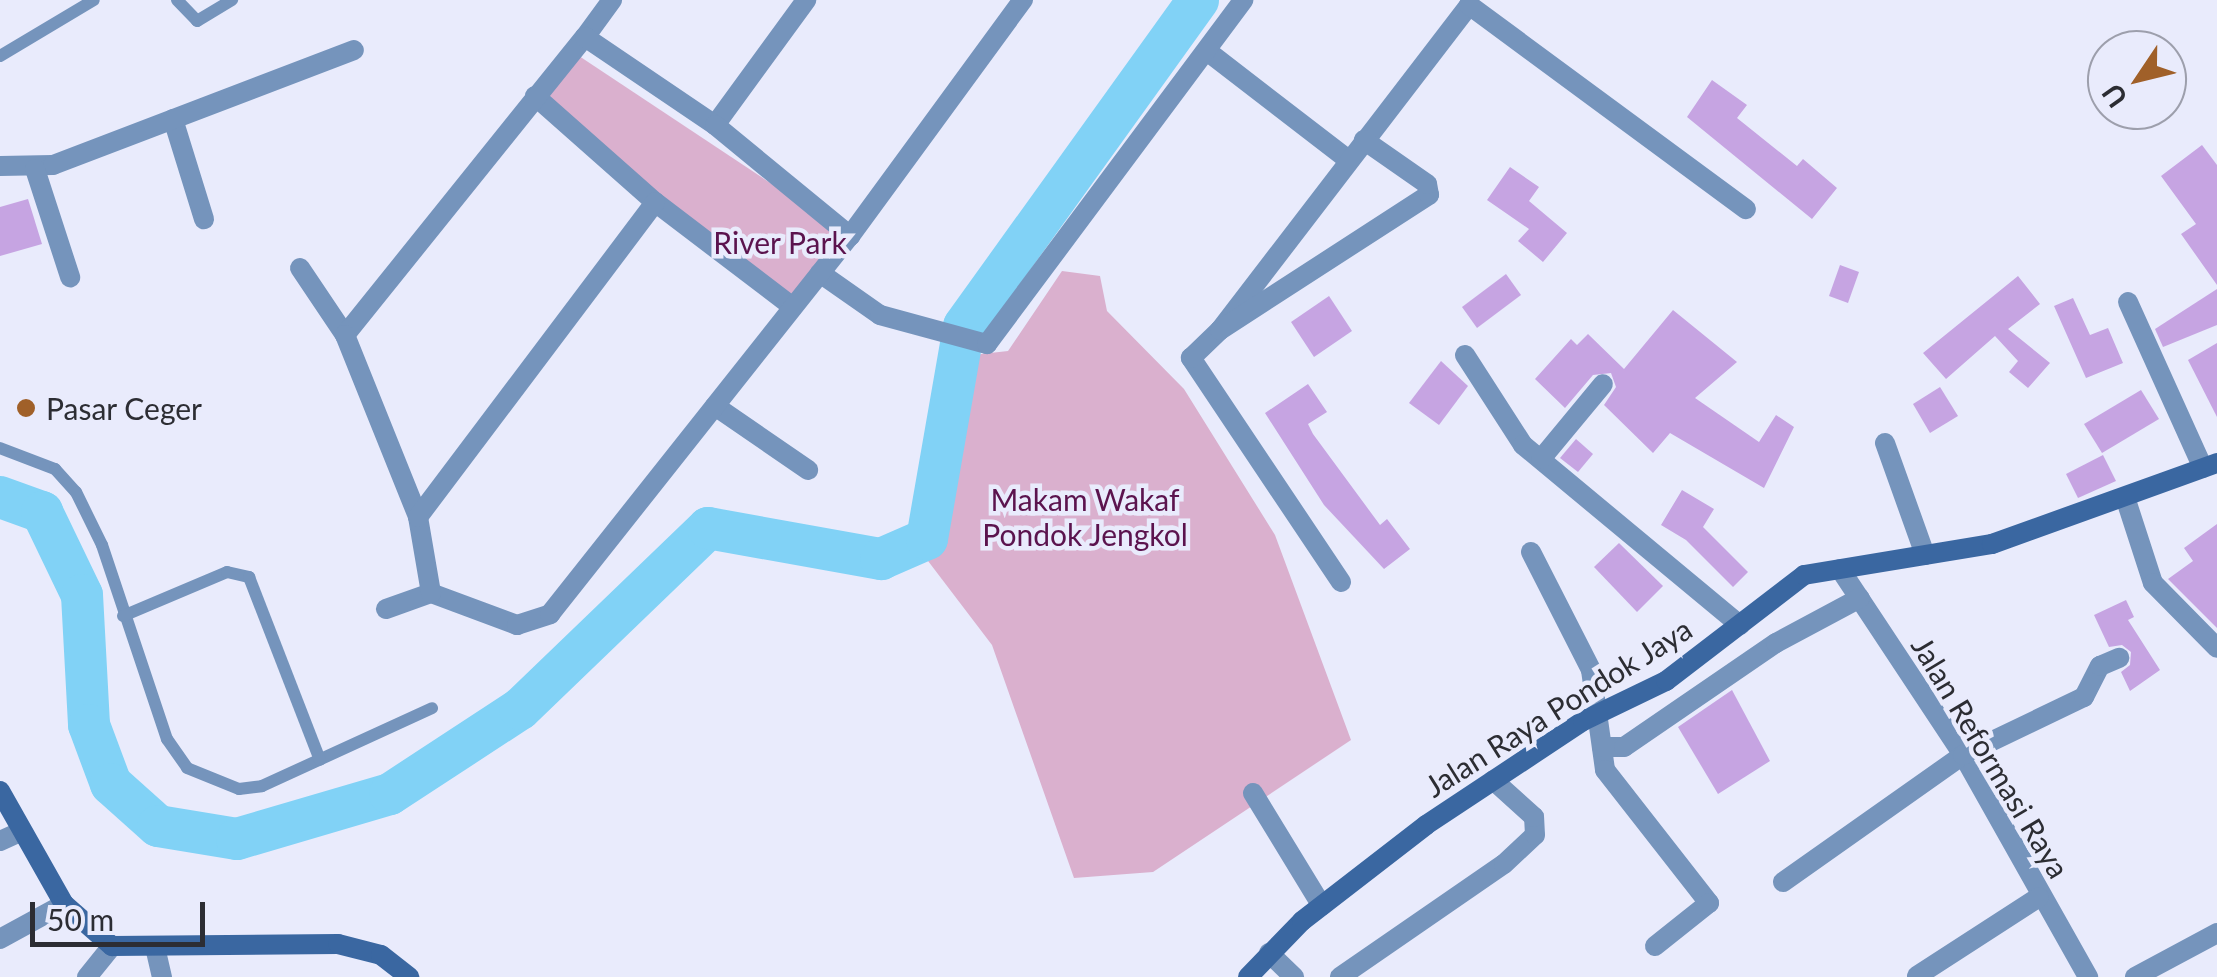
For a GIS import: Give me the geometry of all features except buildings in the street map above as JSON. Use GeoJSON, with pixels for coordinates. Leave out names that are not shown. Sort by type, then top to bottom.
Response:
{"type":"FeatureCollection","features":[{"type":"Feature","properties":{"kind":"main road","name":"Jalan Raya Pondok Jaya"},"geometry":{"type":"LineString","coordinates":[[1248,977],[1322,906],[1493,780],[1602,710],[1666,681],[1783,590],[1832,569],[2022,536],[2210,466]]}},
{"type":"Feature","properties":{"kind":"main road"},"geometry":{"type":"LineString","coordinates":[[0,791],[64,904],[112,946],[338,944],[381,955],[409,977]]}},
{"type":"Feature","properties":{"kind":"street"},"geometry":{"type":"LineString","coordinates":[[345,335],[612,0]]}},
{"type":"Feature","properties":{"kind":"street"},"geometry":{"type":"LineString","coordinates":[[715,125],[806,0]]}},
{"type":"Feature","properties":{"kind":"street"},"geometry":{"type":"LineString","coordinates":[[386,609],[431,592],[518,625],[539,623],[850,236],[1022,0]]}},
{"type":"Feature","properties":{"kind":"street"},"geometry":{"type":"LineString","coordinates":[[820,273],[900,323],[976,345],[994,340],[1243,0]]}},
{"type":"Feature","properties":{"kind":"street"},"geometry":{"type":"LineString","coordinates":[[1220,330],[1347,158],[1469,5],[1746,209]]}},
{"type":"Feature","properties":{"kind":"street"},"geometry":{"type":"LineString","coordinates":[[585,37],[715,125],[850,236]]}},
{"type":"Feature","properties":{"kind":"street"},"geometry":{"type":"LineString","coordinates":[[0,166],[35,168],[354,50]]}},
{"type":"Feature","properties":{"kind":"street"},"geometry":{"type":"LineString","coordinates":[[1207,51],[1347,158]]}},
{"type":"Feature","properties":{"kind":"street"},"geometry":{"type":"LineString","coordinates":[[535,96],[656,202],[793,307]]}},
{"type":"Feature","properties":{"kind":"street"},"geometry":{"type":"LineString","coordinates":[[173,119],[204,219]]}},
{"type":"Feature","properties":{"kind":"street"},"geometry":{"type":"LineString","coordinates":[[1341,582],[1192,366],[1196,351],[1220,330],[1429,195],[1427,184],[1364,140]]}},
{"type":"Feature","properties":{"kind":"street"},"geometry":{"type":"LineString","coordinates":[[35,168],[70,277]]}},
{"type":"Feature","properties":{"kind":"street"},"geometry":{"type":"LineString","coordinates":[[418,517],[656,202]]}},
{"type":"Feature","properties":{"kind":"street"},"geometry":{"type":"LineString","coordinates":[[300,268],[345,335],[418,517],[431,592]]}},
{"type":"Feature","properties":{"kind":"street"},"geometry":{"type":"LineString","coordinates":[[2128,302],[2210,466]]}},
{"type":"Feature","properties":{"kind":"street"},"geometry":{"type":"LineString","coordinates":[[1465,355],[1506,426],[1740,625]]}},
{"type":"Feature","properties":{"kind":"street"},"geometry":{"type":"LineString","coordinates":[[1541,459],[1603,384]]}},
{"type":"Feature","properties":{"kind":"street"},"geometry":{"type":"LineString","coordinates":[[715,406],[808,470]]}},
{"type":"Feature","properties":{"kind":"street"},"geometry":{"type":"LineString","coordinates":[[1885,443],[1925,555]]}},
{"type":"Feature","properties":{"kind":"street"},"geometry":{"type":"LineString","coordinates":[[2126,497],[2153,583],[2217,648]]}},
{"type":"Feature","properties":{"kind":"street"},"geometry":{"type":"LineString","coordinates":[[1531,552],[1592,670],[1602,710],[1605,770],[1709,903],[1655,946]]}},
{"type":"Feature","properties":{"kind":"street","name":"Jalan Reformasi Raya"},"geometry":{"type":"LineString","coordinates":[[1832,569],[1860,598],[1963,754],[2039,897],[2088,977]]}},
{"type":"Feature","properties":{"kind":"street"},"geometry":{"type":"LineString","coordinates":[[1602,747],[1624,747],[1776,643],[1860,598]]}},
{"type":"Feature","properties":{"kind":"street"},"geometry":{"type":"LineString","coordinates":[[1783,882],[1963,754],[2084,697],[2100,666],[2119,658]]}},
{"type":"Feature","properties":{"kind":"street"},"geometry":{"type":"LineString","coordinates":[[1340,977],[1504,864],[1535,835],[1534,817],[1493,780]]}},
{"type":"Feature","properties":{"kind":"street"},"geometry":{"type":"LineString","coordinates":[[1253,793],[1322,906]]}},
{"type":"Feature","properties":{"kind":"street"},"geometry":{"type":"LineString","coordinates":[[0,842],[22,831]]}},
{"type":"Feature","properties":{"kind":"street"},"geometry":{"type":"LineString","coordinates":[[1916,976],[2039,897]]}},
{"type":"Feature","properties":{"kind":"street"},"geometry":{"type":"LineString","coordinates":[[0,939],[64,904]]}},
{"type":"Feature","properties":{"kind":"street"},"geometry":{"type":"LineString","coordinates":[[2136,977],[2217,934]]}},
{"type":"Feature","properties":{"kind":"street"},"geometry":{"type":"LineString","coordinates":[[87,977],[112,946]]}},
{"type":"Feature","properties":{"kind":"street"},"geometry":{"type":"LineString","coordinates":[[156,947],[162,977]]}},
{"type":"Feature","properties":{"kind":"street"},"geometry":{"type":"LineString","coordinates":[[1269,953],[1294,977]]}},
{"type":"Feature","properties":{"kind":"lane"},"geometry":{"type":"LineString","coordinates":[[0,56],[94,0]]}},
{"type":"Feature","properties":{"kind":"lane"},"geometry":{"type":"LineString","coordinates":[[177,0],[197,21],[232,0]]}},
{"type":"Feature","properties":{"kind":"lane"},"geometry":{"type":"LineString","coordinates":[[0,448],[56,469],[76,492],[102,545],[167,739],[187,768],[239,788],[294,775],[432,708]]}},
{"type":"Feature","properties":{"kind":"lane"},"geometry":{"type":"LineString","coordinates":[[123,616],[227,572],[249,577],[320,760]]}},
{"type":"Feature","properties":{"kind":"green space","name":"River Park"},"geometry":{"type":"Polygon","coordinates":[[[573,52],[850,236],[793,307],[535,96],[573,52]]]}},
{"type":"Feature","properties":{"kind":"green space","name":"Makam Wakaf Pondok Jengkol"},"geometry":{"type":"Polygon","coordinates":[[[1062,271],[1100,276],[1107,311],[1184,389],[1275,535],[1351,740],[1153,872],[1074,878],[992,645],[925,557],[946,358],[1008,351],[1062,271]]]}},
{"type":"Feature","properties":{"kind":"waterway"},"geometry":{"type":"LineString","coordinates":[[0,497],[42,512],[82,595],[89,725],[111,784],[158,826],[237,839],[390,794],[520,709],[708,528],[881,559],[927,539],[964,326],[1198,0]]}},
{"type":"Feature","properties":{"kind":"place","name":"Pasar Ceger"},"geometry":{"type":"Point","coordinates":[26,408]}}]}
